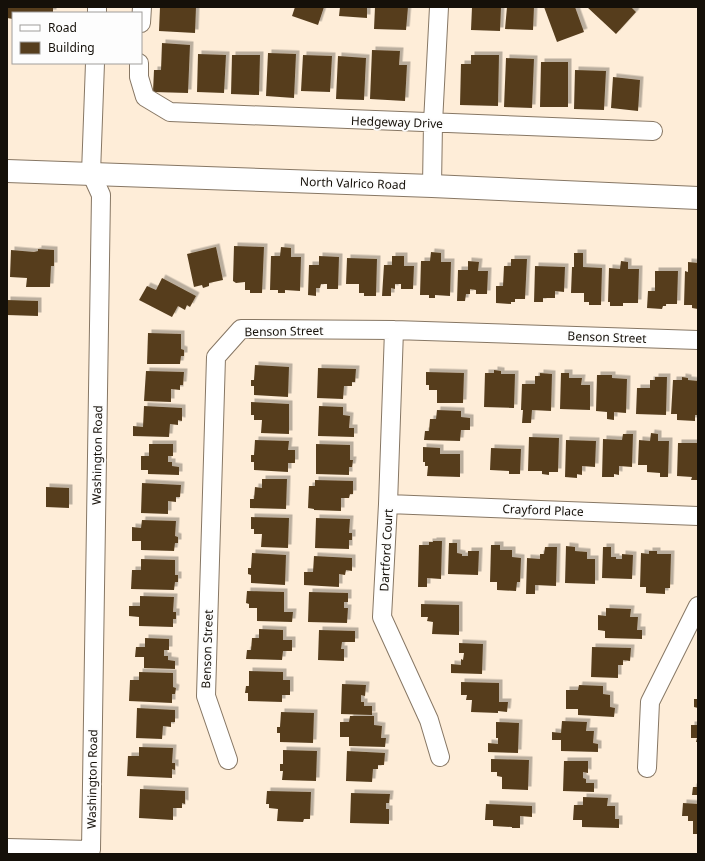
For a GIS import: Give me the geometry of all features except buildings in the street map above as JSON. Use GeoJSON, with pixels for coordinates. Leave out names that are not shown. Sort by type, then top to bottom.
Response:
{"type":"FeatureCollection","features":[{"type":"Feature","properties":{"kind":"street"},"geometry":{"type":"LineString","coordinates":[[432,186],[438,7]]}},
{"type":"Feature","properties":{"kind":"street","name":"Washington Road"},"geometry":{"type":"LineString","coordinates":[[7,848],[91,850],[101,195],[91,173],[95,64]]}},
{"type":"Feature","properties":{"kind":"street","name":"Hedgeway Drive"},"geometry":{"type":"LineString","coordinates":[[139,64],[139,77],[145,97],[170,112],[653,131]]}},
{"type":"Feature","properties":{"kind":"street","name":"North Valrico Road"},"geometry":{"type":"LineString","coordinates":[[7,171],[432,186],[698,198]]}},
{"type":"Feature","properties":{"kind":"street","name":"Benson Street"},"geometry":{"type":"LineString","coordinates":[[228,760],[206,696],[216,358],[241,329],[394,330],[698,340]]}},
{"type":"Feature","properties":{"kind":"street","name":"Dartford Court"},"geometry":{"type":"LineString","coordinates":[[394,330],[388,504],[382,617],[429,720],[440,757]]}},
{"type":"Feature","properties":{"kind":"street","name":"Crayford Place"},"geometry":{"type":"LineString","coordinates":[[388,504],[698,516]]}},
{"type":"Feature","properties":{"kind":"street"},"geometry":{"type":"LineString","coordinates":[[647,768],[650,702],[698,606]]}}]}
